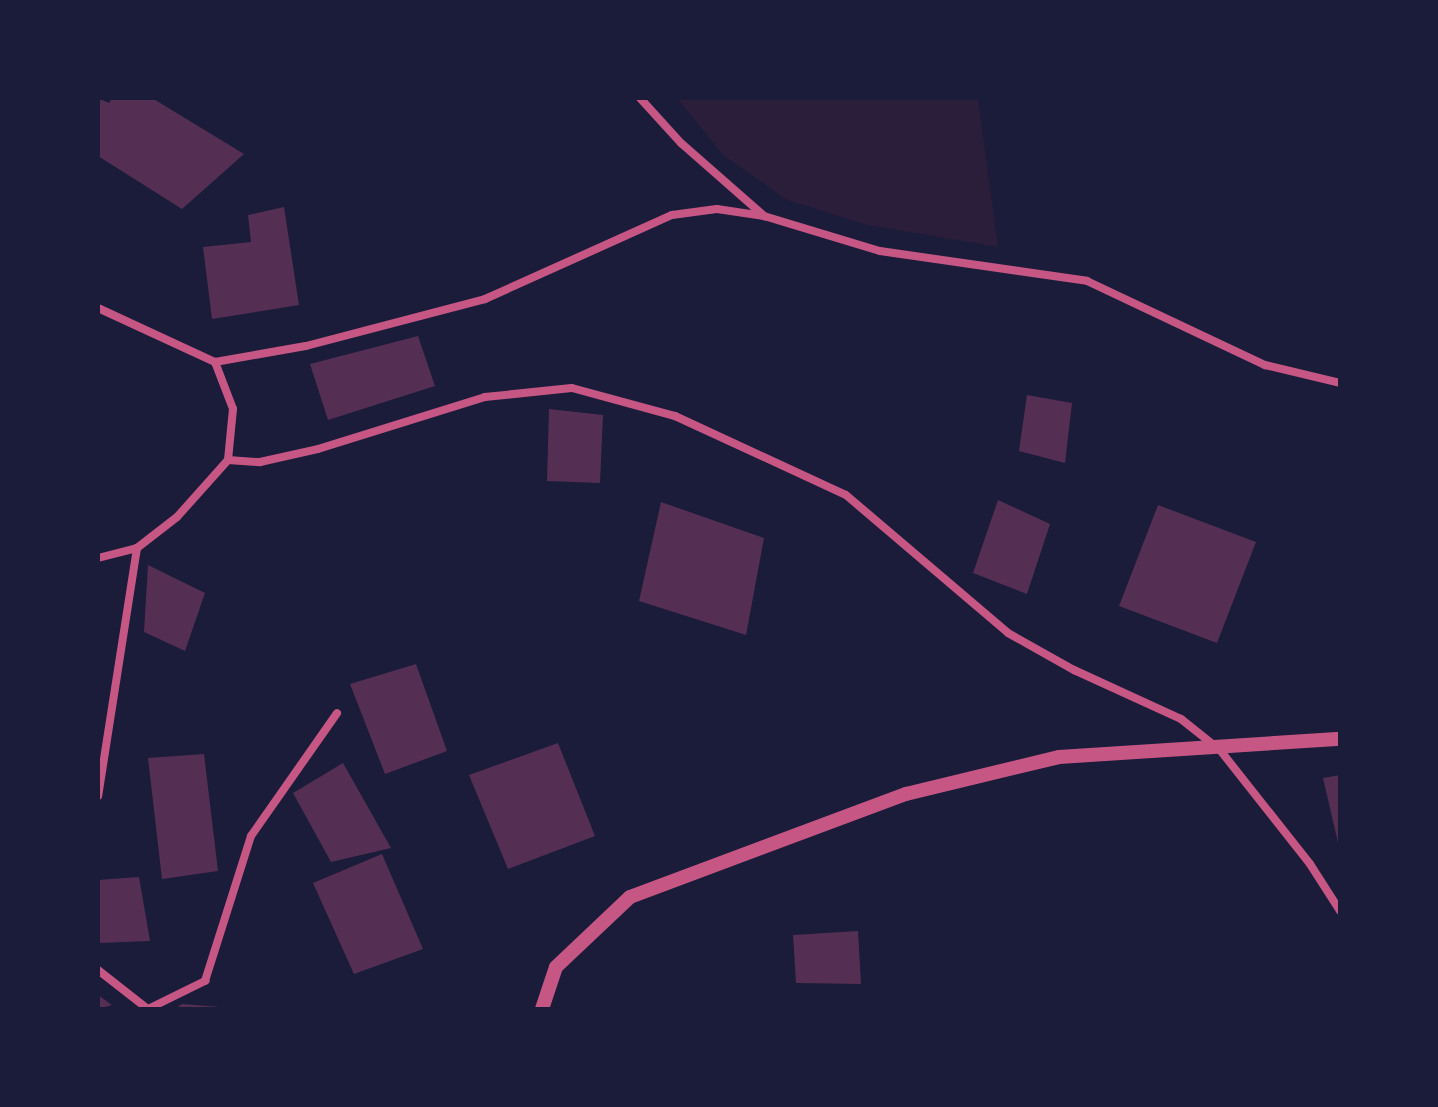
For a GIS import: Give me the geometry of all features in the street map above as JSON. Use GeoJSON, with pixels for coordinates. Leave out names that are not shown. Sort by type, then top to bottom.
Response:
{"type":"FeatureCollection","features":[{"type":"Feature","properties":{"kind":"street"},"geometry":{"type":"LineString","coordinates":[[640,98],[681,143],[764,216]]}},
{"type":"Feature","properties":{"kind":"street"},"geometry":{"type":"LineString","coordinates":[[98,308],[215,362],[306,346],[485,299],[672,215],[717,209],[764,216],[880,251],[1087,281],[1265,365],[1340,383]]}},
{"type":"Feature","properties":{"kind":"street"},"geometry":{"type":"LineString","coordinates":[[98,558],[137,548],[177,517],[228,460],[233,409],[215,362]]}},
{"type":"Feature","properties":{"kind":"street"},"geometry":{"type":"LineString","coordinates":[[228,460],[260,462],[318,449],[485,397],[572,388],[675,416],[846,495],[1008,633],[1074,670],[1181,719],[1220,750],[1310,864],[1340,911]]}},
{"type":"Feature","properties":{"kind":"street"},"geometry":{"type":"LineString","coordinates":[[98,796],[137,548]]}},
{"type":"Feature","properties":{"kind":"street"},"geometry":{"type":"LineString","coordinates":[[98,970],[148,1009],[205,981],[251,836],[337,713]]}},
{"type":"Feature","properties":{"kind":"street"},"geometry":{"type":"LineString","coordinates":[[542,1009],[556,967],[630,897],[906,794],[1059,757],[1220,750],[1340,739]]}},
{"type":"Feature","properties":{"kind":"shaded area"},"geometry":{"type":"Polygon","coordinates":[[[677,98],[978,98],[998,247],[867,225],[787,200],[723,155],[677,98]]]}},
{"type":"Feature","properties":{"kind":"building"},"geometry":{"type":"Polygon","coordinates":[[[98,98],[109,103],[112,98],[152,98],[244,154],[182,209],[98,156],[98,98]]]}},
{"type":"Feature","properties":{"kind":"building"},"geometry":{"type":"Polygon","coordinates":[[[284,207],[299,305],[212,319],[203,247],[251,242],[248,215],[284,207]]]}},
{"type":"Feature","properties":{"kind":"building"},"geometry":{"type":"Polygon","coordinates":[[[418,336],[435,386],[328,420],[310,364],[418,336]]]}},
{"type":"Feature","properties":{"kind":"building"},"geometry":{"type":"Polygon","coordinates":[[[1027,395],[1072,403],[1065,463],[1019,451],[1027,395]]]}},
{"type":"Feature","properties":{"kind":"building"},"geometry":{"type":"Polygon","coordinates":[[[549,409],[603,415],[600,483],[547,481],[549,409]]]}},
{"type":"Feature","properties":{"kind":"building"},"geometry":{"type":"Polygon","coordinates":[[[998,500],[1050,524],[1027,594],[973,573],[998,500]]]}},
{"type":"Feature","properties":{"kind":"building"},"geometry":{"type":"Polygon","coordinates":[[[661,502],[764,538],[746,635],[639,601],[661,502]]]}},
{"type":"Feature","properties":{"kind":"building"},"geometry":{"type":"Polygon","coordinates":[[[1158,505],[1256,542],[1217,643],[1119,606],[1158,505]]]}},
{"type":"Feature","properties":{"kind":"building"},"geometry":{"type":"Polygon","coordinates":[[[148,565],[205,593],[185,651],[144,632],[148,565]]]}},
{"type":"Feature","properties":{"kind":"building"},"geometry":{"type":"Polygon","coordinates":[[[416,664],[447,751],[385,774],[350,684],[416,664]]]}},
{"type":"Feature","properties":{"kind":"building"},"geometry":{"type":"Polygon","coordinates":[[[558,743],[595,836],[508,869],[469,775],[558,743]]]}},
{"type":"Feature","properties":{"kind":"building"},"geometry":{"type":"Polygon","coordinates":[[[204,754],[218,871],[162,879],[148,758],[204,754]]]}},
{"type":"Feature","properties":{"kind":"building"},"geometry":{"type":"Polygon","coordinates":[[[343,763],[391,848],[331,862],[293,793],[343,763]]]}},
{"type":"Feature","properties":{"kind":"building"},"geometry":{"type":"Polygon","coordinates":[[[1340,775],[1340,847],[1339,847],[1323,778],[1340,775]]]}},
{"type":"Feature","properties":{"kind":"building"},"geometry":{"type":"Polygon","coordinates":[[[382,854],[423,949],[354,974],[313,883],[382,854]]]}},
{"type":"Feature","properties":{"kind":"building"},"geometry":{"type":"Polygon","coordinates":[[[139,877],[150,941],[99,943],[98,880],[139,877]]]}},
{"type":"Feature","properties":{"kind":"building"},"geometry":{"type":"Polygon","coordinates":[[[858,931],[861,984],[796,983],[793,935],[858,931]]]}},
{"type":"Feature","properties":{"kind":"building"},"geometry":{"type":"Polygon","coordinates":[[[98,995],[112,1005],[98,1009],[98,995]]]}},
{"type":"Feature","properties":{"kind":"building"},"geometry":{"type":"Polygon","coordinates":[[[182,1004],[220,1007],[220,1009],[175,1009],[182,1004]]]}}]}
